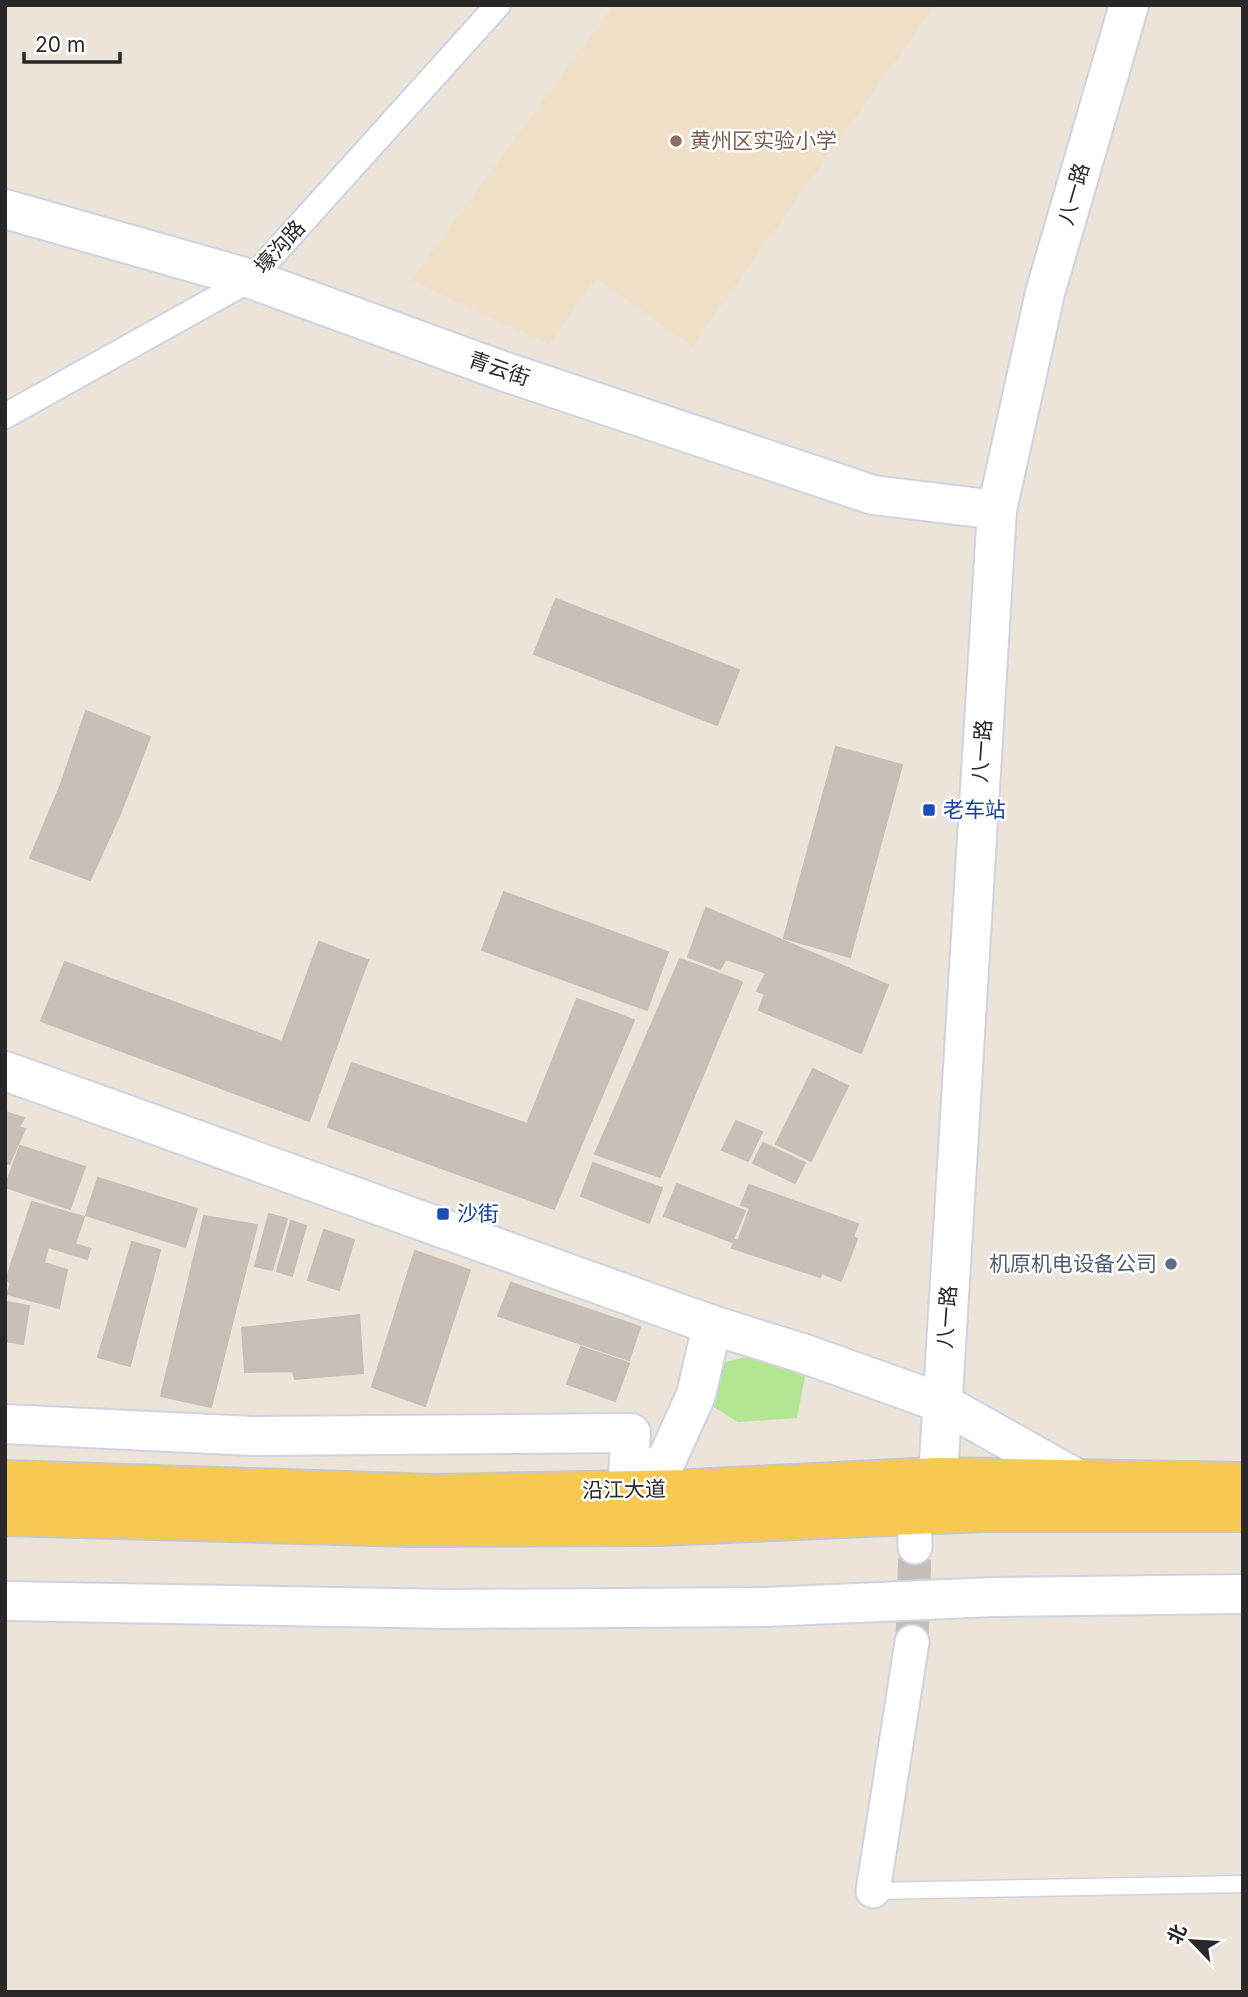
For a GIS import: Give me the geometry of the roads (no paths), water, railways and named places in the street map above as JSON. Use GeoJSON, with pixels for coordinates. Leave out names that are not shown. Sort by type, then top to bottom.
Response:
{"type":"FeatureCollection","features":[{"type":"Feature","properties":{"kind":"main road","name":"沿江大道"},"geometry":{"type":"LineString","coordinates":[[5,1480],[436,1494],[627,1490],[926,1513],[1079,1480],[1227,1482]]}},
{"type":"Feature","properties":{"kind":"main road","name":"沿江大道"},"geometry":{"type":"LineString","coordinates":[[5,1516],[412,1527],[659,1525],[926,1513],[1243,1512]]}},
{"type":"Feature","properties":{"kind":"street","name":"壕沟路"},"geometry":{"type":"LineString","coordinates":[[5,416],[251,279],[498,5]]}},
{"type":"Feature","properties":{"kind":"street","name":"八一路"},"geometry":{"type":"LineString","coordinates":[[926,1513],[942,1403],[997,510],[1045,293],[1129,5]]}},
{"type":"Feature","properties":{"kind":"street","name":"青云街"},"geometry":{"type":"LineString","coordinates":[[5,209],[251,279],[503,371],[873,495],[997,510]]}},
{"type":"Feature","properties":{"kind":"street"},"geometry":{"type":"LineString","coordinates":[[5,1071],[712,1325],[802,1353],[942,1403],[1079,1480]]}},
{"type":"Feature","properties":{"kind":"street"},"geometry":{"type":"LineString","coordinates":[[627,1490],[667,1459],[696,1395],[712,1325]]}},
{"type":"Feature","properties":{"kind":"street"},"geometry":{"type":"LineString","coordinates":[[5,1424],[253,1436],[631,1433],[627,1490]]}},
{"type":"Feature","properties":{"kind":"street"},"geometry":{"type":"LineString","coordinates":[[1227,1482],[1243,1461]]}},
{"type":"Feature","properties":{"kind":"street"},"geometry":{"type":"LineString","coordinates":[[5,1601],[449,1609],[752,1607],[993,1597],[1243,1594]]}},
{"type":"Feature","properties":{"kind":"street"},"geometry":{"type":"LineString","coordinates":[[873,1891],[912,1642]]}},
{"type":"Feature","properties":{"kind":"lane"},"geometry":{"type":"LineString","coordinates":[[873,1891],[1243,1884]]}},
{"type":"Feature","properties":{"kind":"tunnel"},"geometry":{"type":"LineString","coordinates":[[912,1642],[915,1547]]}},
{"type":"Feature","properties":{"kind":"place","name":"黄州区实验小学"},"geometry":{"type":"Point","coordinates":[676,141]}},
{"type":"Feature","properties":{"kind":"place","name":"老车站"},"geometry":{"type":"Point","coordinates":[929,810]}},
{"type":"Feature","properties":{"kind":"place","name":"沙街"},"geometry":{"type":"Point","coordinates":[443,1214]}},
{"type":"Feature","properties":{"kind":"place","name":"机原机电设备公司"},"geometry":{"type":"Point","coordinates":[1171,1264]}}]}
